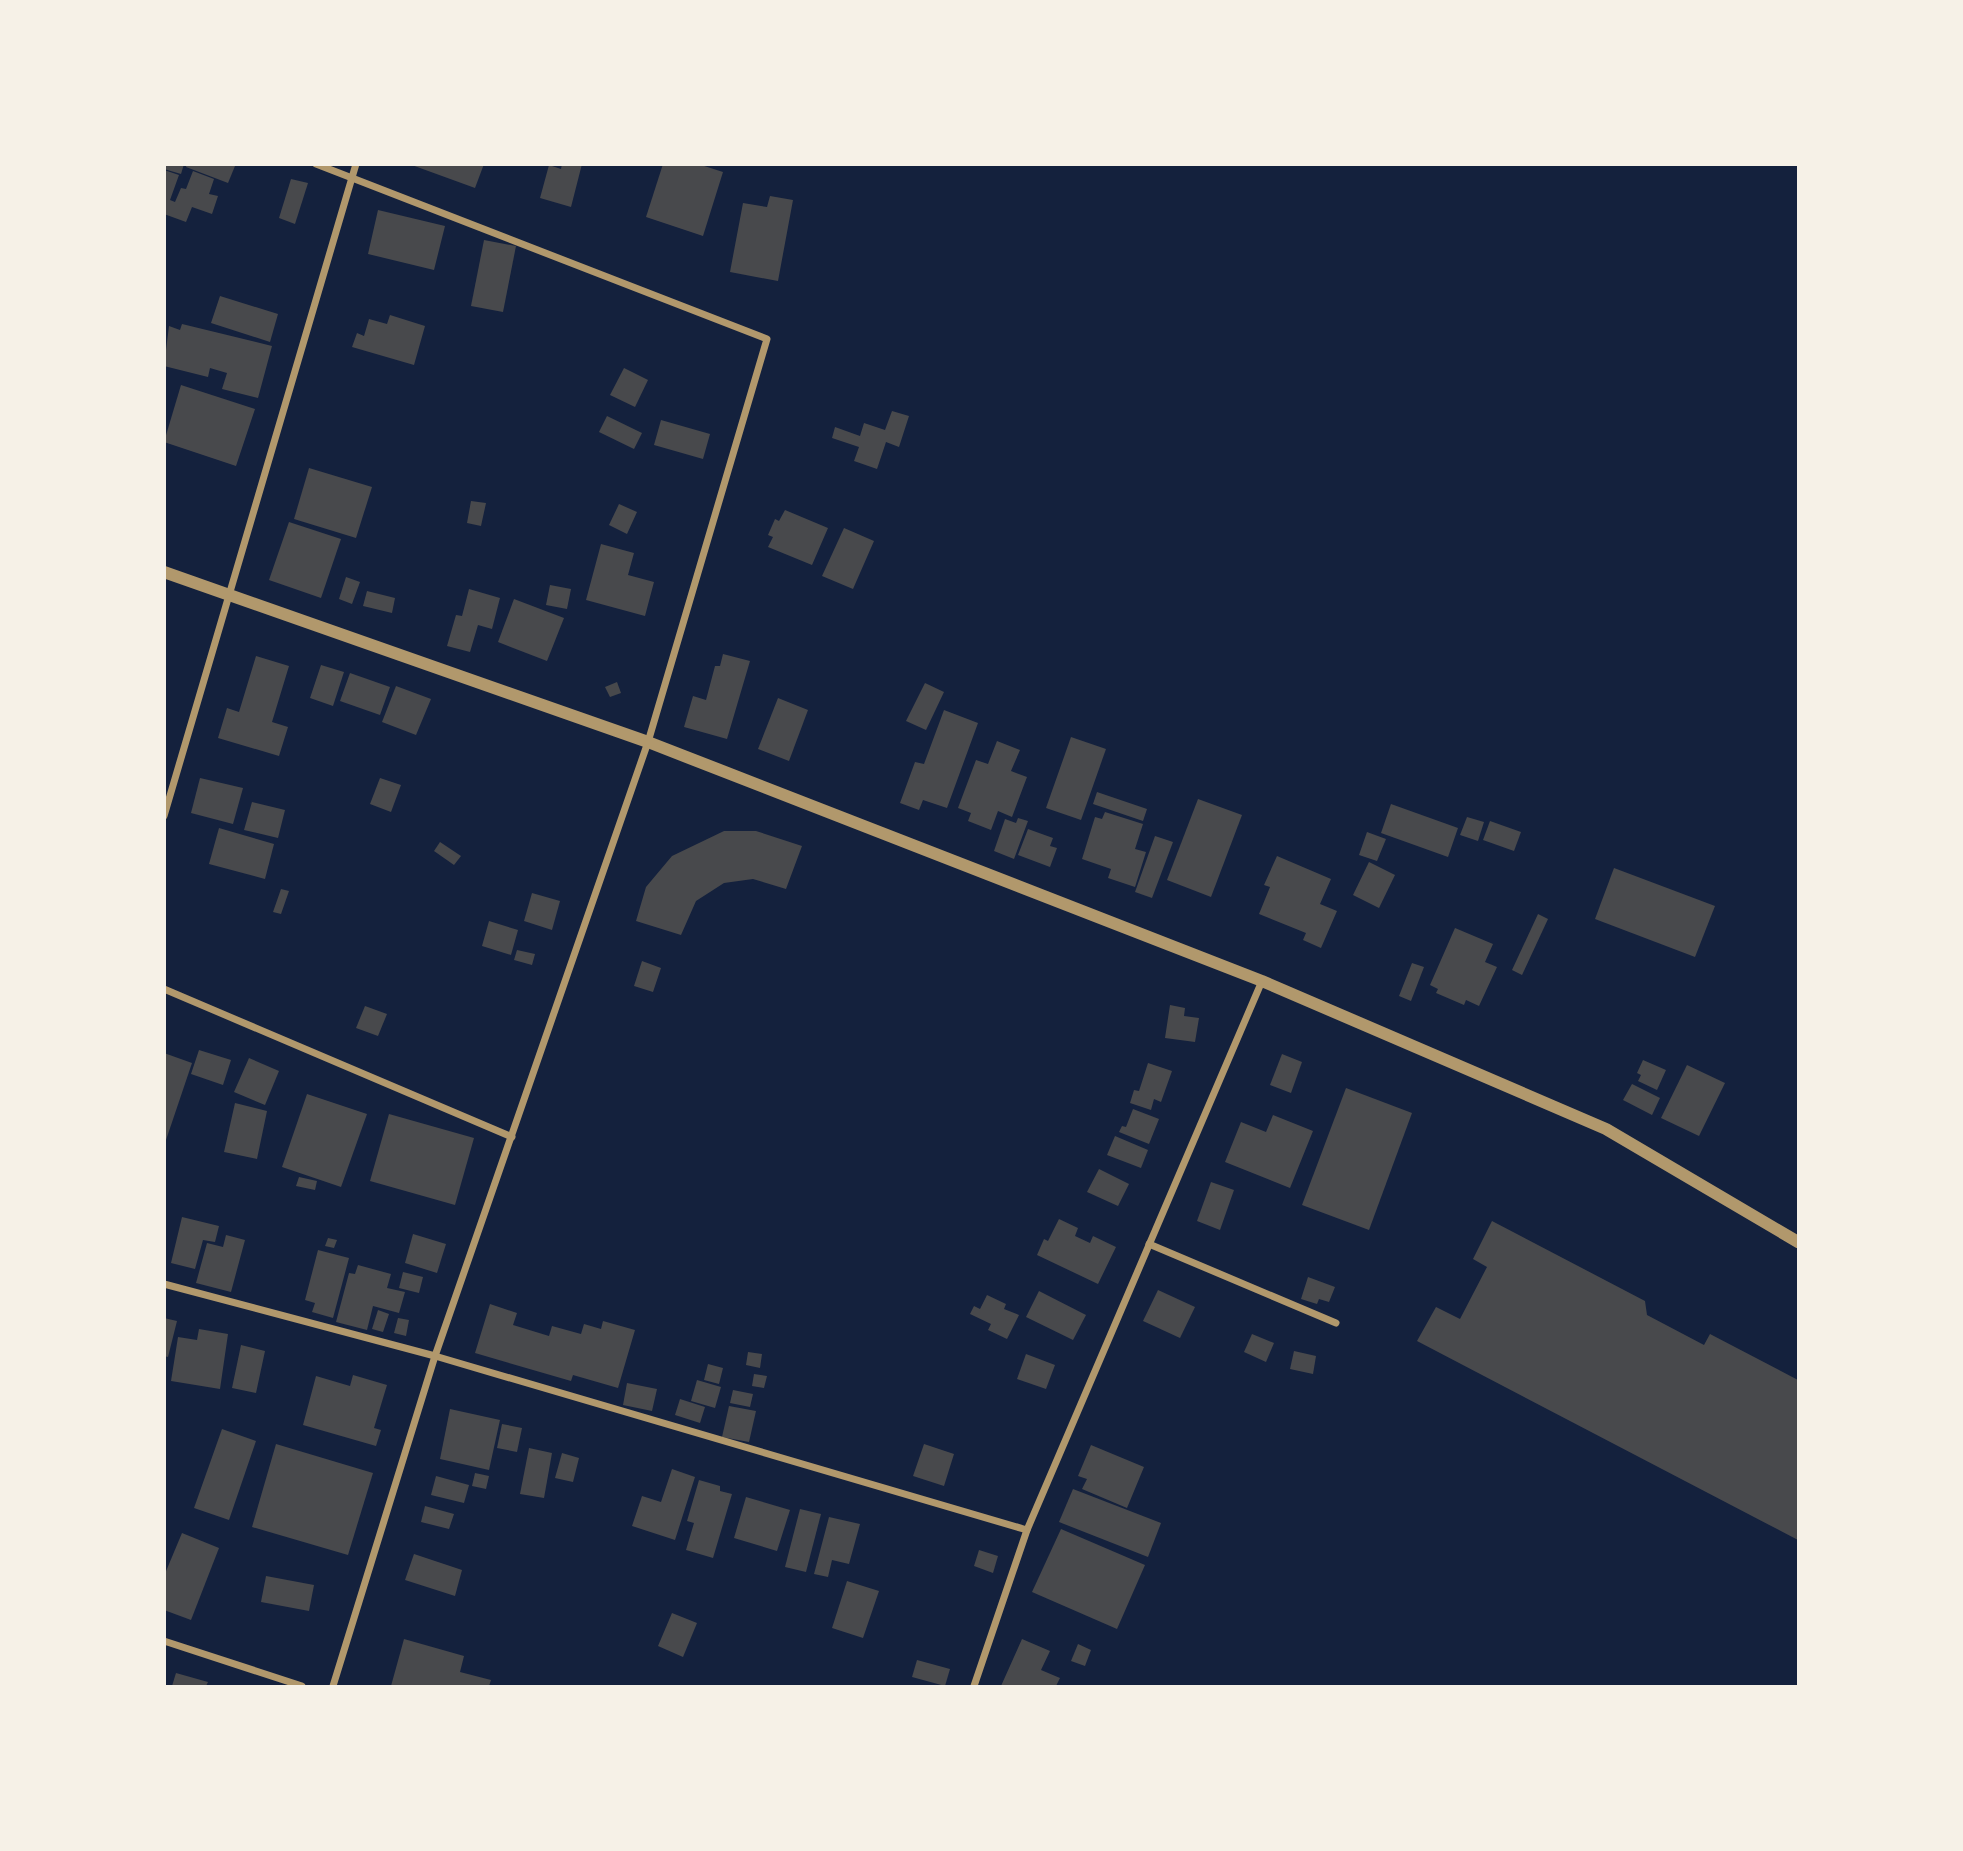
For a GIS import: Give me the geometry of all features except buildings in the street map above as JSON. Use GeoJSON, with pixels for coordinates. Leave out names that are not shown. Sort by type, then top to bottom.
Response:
{"type":"FeatureCollection","features":[{"type":"Feature","properties":{"kind":"street"},"geometry":{"type":"LineString","coordinates":[[316,164],[766,339],[648,742],[435,1356],[333,1686]]}},
{"type":"Feature","properties":{"kind":"street"},"geometry":{"type":"LineString","coordinates":[[164,816],[356,164]]}},
{"type":"Feature","properties":{"kind":"street"},"geometry":{"type":"LineString","coordinates":[[164,572],[648,742],[1262,981],[1606,1129],[1798,1242]]}},
{"type":"Feature","properties":{"kind":"street"},"geometry":{"type":"LineString","coordinates":[[974,1686],[1027,1530],[1262,981]]}},
{"type":"Feature","properties":{"kind":"street"},"geometry":{"type":"LineString","coordinates":[[164,989],[512,1137]]}},
{"type":"Feature","properties":{"kind":"street"},"geometry":{"type":"LineString","coordinates":[[1149,1244],[1336,1322]]}},
{"type":"Feature","properties":{"kind":"street"},"geometry":{"type":"LineString","coordinates":[[164,1284],[435,1356],[1027,1530]]}},
{"type":"Feature","properties":{"kind":"street"},"geometry":{"type":"LineString","coordinates":[[164,1641],[302,1686]]}}]}
